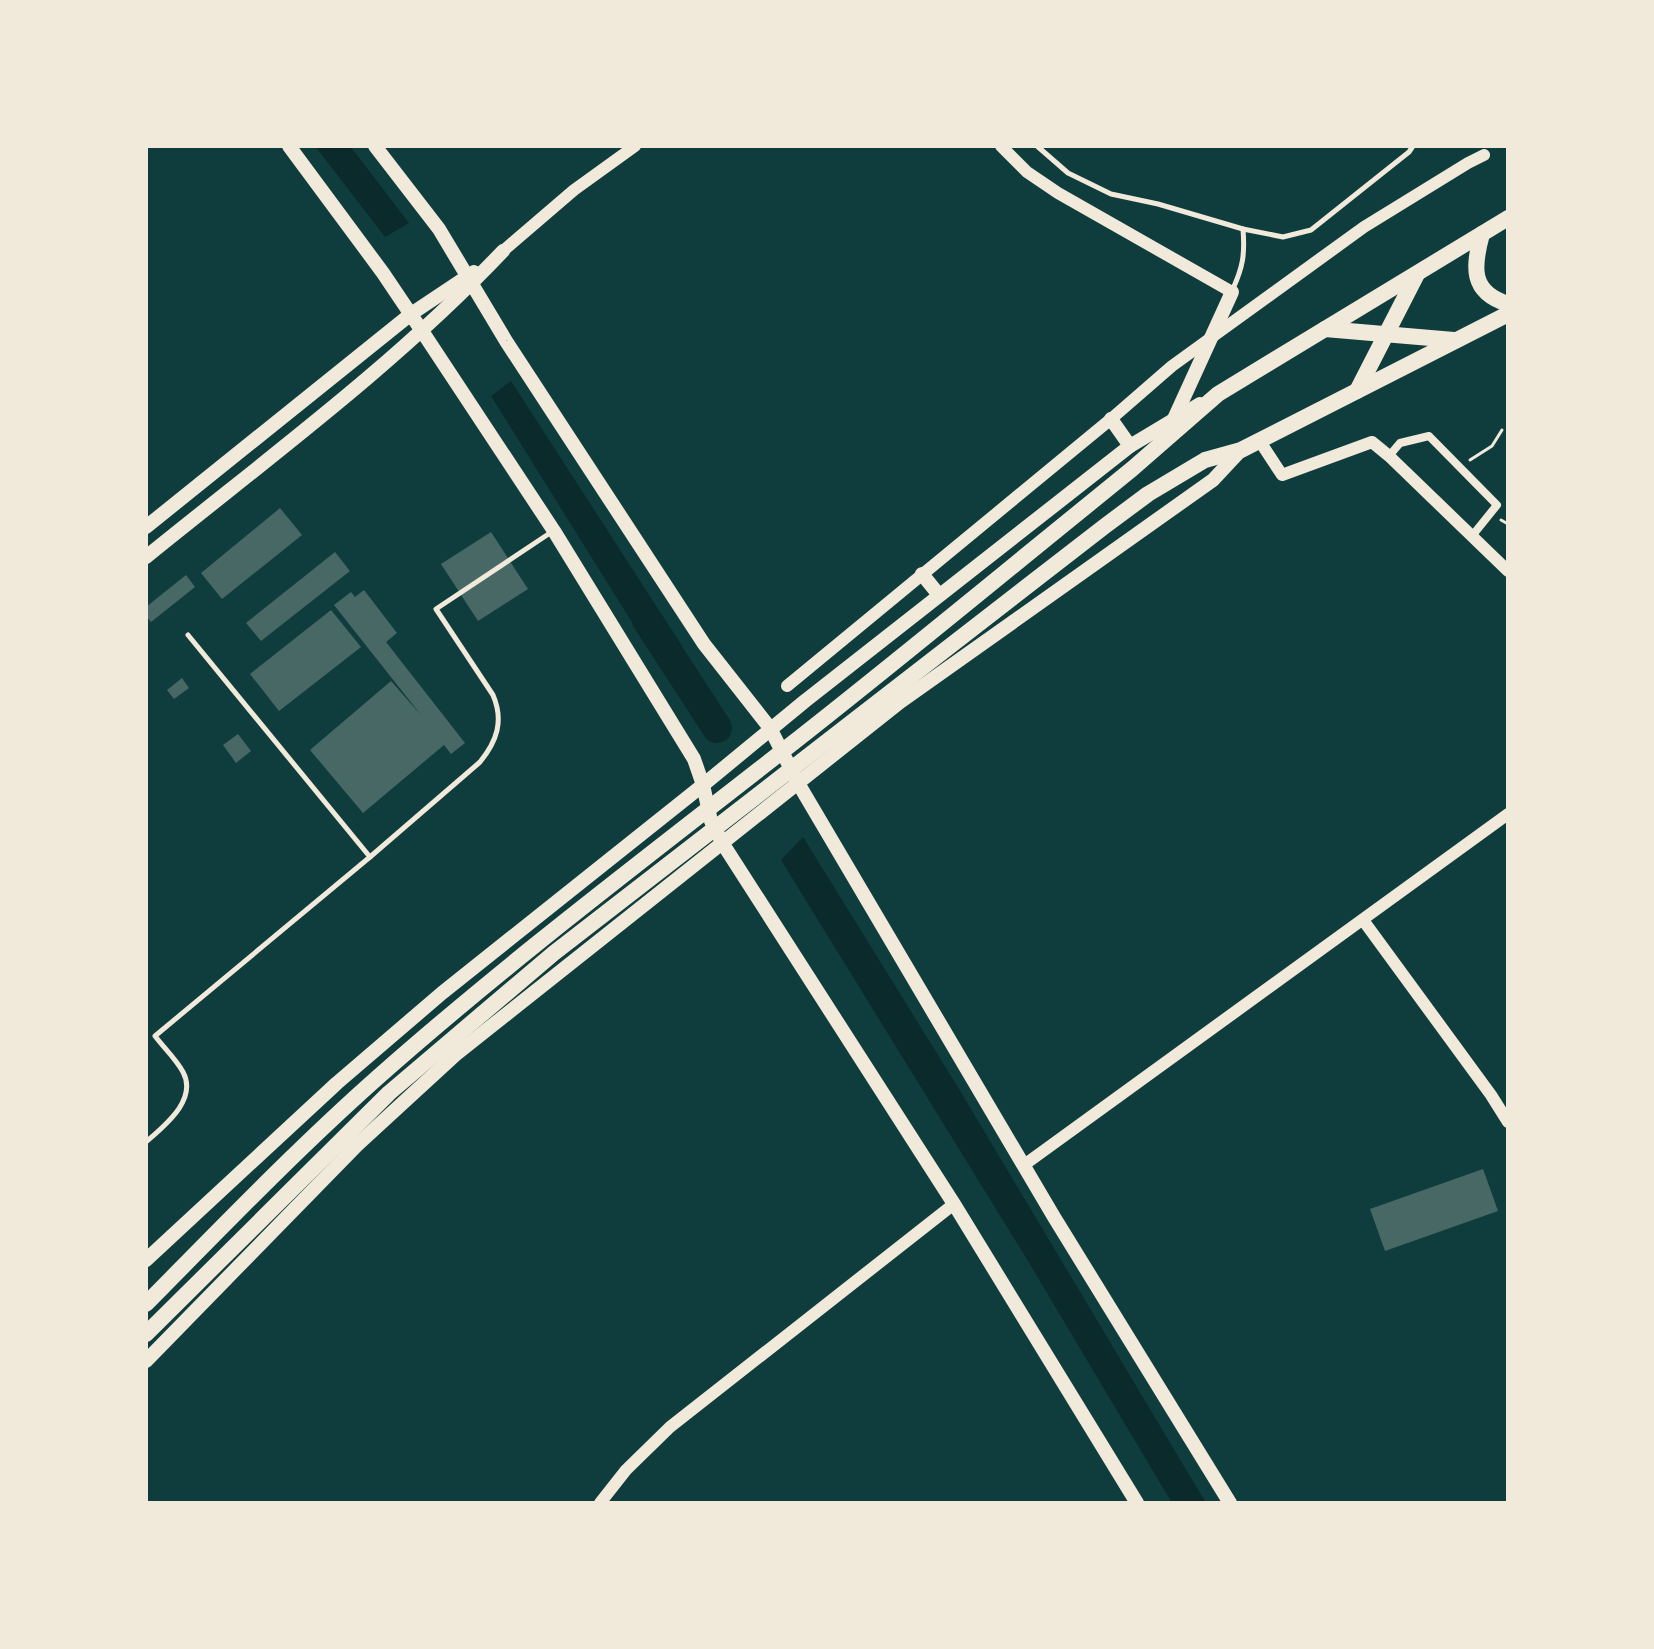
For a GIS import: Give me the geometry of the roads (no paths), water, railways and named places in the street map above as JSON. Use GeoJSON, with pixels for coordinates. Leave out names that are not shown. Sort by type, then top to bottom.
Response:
{"type":"FeatureCollection","features":[{"type":"Feature","properties":{"kind":"highway"},"geometry":{"type":"LineString","coordinates":[[146,1304],[319,1132],[436,1026],[1089,504],[1218,394],[1508,218]]}},
{"type":"Feature","properties":{"kind":"highway"},"geometry":{"type":"LineString","coordinates":[[1482,234],[1475,257],[1476,276],[1483,290],[1497,301],[1508,304]]}},
{"type":"Feature","properties":{"kind":"highway"},"geometry":{"type":"LineString","coordinates":[[1357,391],[1418,272]]}},
{"type":"Feature","properties":{"kind":"highway"},"geometry":{"type":"LineString","coordinates":[[146,1334],[389,1093],[472,1022],[554,953],[1105,526],[1148,494],[1205,460],[1241,450],[1508,314]]}},
{"type":"Feature","properties":{"kind":"highway"},"geometry":{"type":"LineString","coordinates":[[1325,329],[1457,340]]}},
{"type":"Feature","properties":{"kind":"main road"},"geometry":{"type":"LineString","coordinates":[[289,146],[383,273],[554,531],[694,759],[711,821],[723,844],[954,1204],[1137,1503]]}},
{"type":"Feature","properties":{"kind":"main road"},"geometry":{"type":"LineString","coordinates":[[375,146],[439,229],[506,341],[704,644],[770,728],[798,783],[1024,1165],[1230,1503]]}},
{"type":"Feature","properties":{"kind":"main road"},"geometry":{"type":"LineString","coordinates":[[146,557],[390,360],[470,279],[503,251]]}},
{"type":"Feature","properties":{"kind":"main road"},"geometry":{"type":"LineString","coordinates":[[146,527],[411,314],[470,279]]}},
{"type":"Feature","properties":{"kind":"main road"},"geometry":{"type":"LineString","coordinates":[[1174,419],[1232,292]]}},
{"type":"Feature","properties":{"kind":"main road"},"geometry":{"type":"LineString","coordinates":[[146,1260],[337,1083],[419,1013],[770,728],[1130,446],[1218,394]]}},
{"type":"Feature","properties":{"kind":"main road"},"geometry":{"type":"LineString","coordinates":[[1111,419],[1130,446]]}},
{"type":"Feature","properties":{"kind":"main road"},"geometry":{"type":"LineString","coordinates":[[146,1361],[357,1145],[455,1055],[900,702],[1213,480],[1241,450]]}},
{"type":"Feature","properties":{"kind":"main road"},"geometry":{"type":"LineString","coordinates":[[922,574],[939,595]]}},
{"type":"Feature","properties":{"kind":"street"},"geometry":{"type":"LineString","coordinates":[[503,251],[574,190],[635,146]]}},
{"type":"Feature","properties":{"kind":"street"},"geometry":{"type":"LineString","coordinates":[[1001,146],[1027,172],[1058,193],[1232,292]]}},
{"type":"Feature","properties":{"kind":"street"},"geometry":{"type":"LineString","coordinates":[[787,686],[1172,366],[1364,227],[1484,155]]}},
{"type":"Feature","properties":{"kind":"street"},"geometry":{"type":"LineString","coordinates":[[1389,456],[1400,443],[1429,436],[1497,505],[1472,536]]}},
{"type":"Feature","properties":{"kind":"street"},"geometry":{"type":"LineString","coordinates":[[1259,440],[1282,475],[1372,442],[1508,571]]}},
{"type":"Feature","properties":{"kind":"street"},"geometry":{"type":"LineString","coordinates":[[1024,1165],[1508,814]]}},
{"type":"Feature","properties":{"kind":"street"},"geometry":{"type":"LineString","coordinates":[[1363,920],[1508,1122]]}},
{"type":"Feature","properties":{"kind":"street"},"geometry":{"type":"LineString","coordinates":[[600,1503],[632,1463],[670,1427],[954,1204]]}},
{"type":"Feature","properties":{"kind":"lane"},"geometry":{"type":"LineString","coordinates":[[1037,146],[1068,173],[1111,194],[1283,237],[1311,230],[1413,146]]}},
{"type":"Feature","properties":{"kind":"lane"},"geometry":{"type":"LineString","coordinates":[[1232,292],[1245,255],[1243,229]]}},
{"type":"Feature","properties":{"kind":"lane"},"geometry":{"type":"LineString","coordinates":[[146,1142],[174,1117],[186,1085],[181,1068],[155,1036],[370,857],[487,754],[499,722],[498,708],[493,695],[436,609],[554,531]]}},
{"type":"Feature","properties":{"kind":"lane"},"geometry":{"type":"LineString","coordinates":[[188,635],[370,857]]}},
{"type":"Feature","properties":{"kind":"water"},"geometry":{"type":"Polygon","coordinates":[[[315,146],[350,146],[409,223],[385,237],[315,146]]]}},
{"type":"Feature","properties":{"kind":"water"},"geometry":{"type":"Polygon","coordinates":[[[511,381],[682,646],[658,664],[491,396],[511,381]]]}},
{"type":"Feature","properties":{"kind":"water"},"geometry":{"type":"Polygon","coordinates":[[[803,837],[959,1089],[1206,1503],[1172,1503],[1028,1261],[781,860],[803,837]]]}},
{"type":"Feature","properties":{"kind":"waterway"},"geometry":{"type":"LineString","coordinates":[[647,620],[717,728]]}}]}
